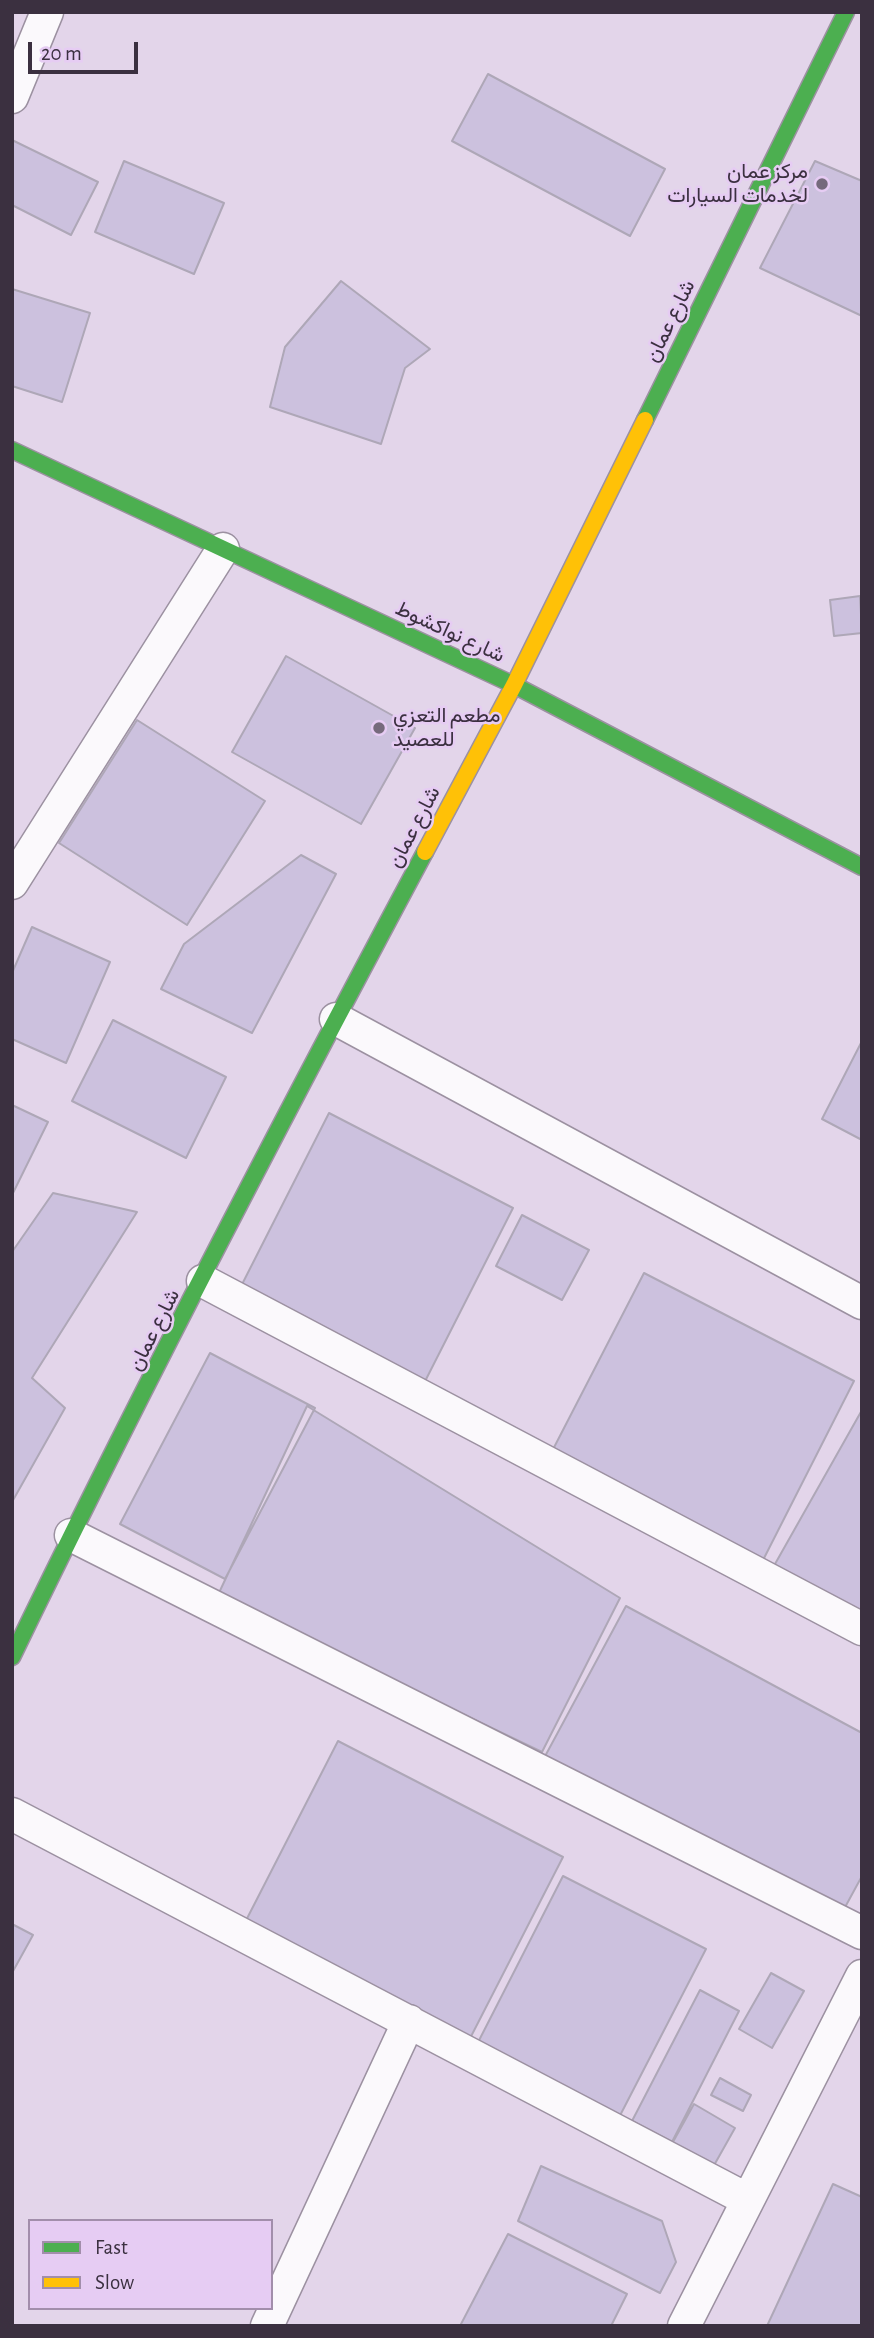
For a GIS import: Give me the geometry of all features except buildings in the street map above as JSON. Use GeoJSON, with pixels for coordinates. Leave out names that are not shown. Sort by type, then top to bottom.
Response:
{"type":"FeatureCollection","features":[{"type":"Feature","properties":{"kind":"street"},"geometry":{"type":"LineString","coordinates":[[12,97],[47,12]]}},
{"type":"Feature","properties":{"kind":"street","name":"شارع عمان"},"geometry":{"type":"LineString","coordinates":[[12,1657],[71,1535],[336,1019],[513,685],[846,12]]}},
{"type":"Feature","properties":{"kind":"street","name":"شارع نواكشوط"},"geometry":{"type":"LineString","coordinates":[[12,450],[513,685],[862,867]]}},
{"type":"Feature","properties":{"kind":"street"},"geometry":{"type":"LineString","coordinates":[[12,883],[223,549]]}},
{"type":"Feature","properties":{"kind":"street"},"geometry":{"type":"LineString","coordinates":[[336,1019],[862,1303]]}},
{"type":"Feature","properties":{"kind":"street"},"geometry":{"type":"LineString","coordinates":[[203,1281],[862,1629]]}},
{"type":"Feature","properties":{"kind":"street"},"geometry":{"type":"LineString","coordinates":[[71,1535],[862,1933]]}},
{"type":"Feature","properties":{"kind":"street"},"geometry":{"type":"LineString","coordinates":[[12,1814],[748,2200]]}},
{"type":"Feature","properties":{"kind":"street"},"geometry":{"type":"LineString","coordinates":[[684,2326],[862,1976]]}},
{"type":"Feature","properties":{"kind":"street"},"geometry":{"type":"LineString","coordinates":[[267,2326],[409,2021]]}},
{"type":"Feature","properties":{"kind":"traffic: fast"},"geometry":{"type":"LineString","coordinates":[[645,420],[846,12]]}},
{"type":"Feature","properties":{"kind":"traffic: fast"},"geometry":{"type":"LineString","coordinates":[[12,450],[514,685],[862,867]]}},
{"type":"Feature","properties":{"kind":"traffic: fast"},"geometry":{"type":"LineString","coordinates":[[12,1657],[214,1253],[425,852]]}},
{"type":"Feature","properties":{"kind":"traffic: slow"},"geometry":{"type":"LineString","coordinates":[[425,852],[514,685],[645,420]]}},
{"type":"Feature","properties":{"kind":"place","name":"مركز عمان لخدمات السيارات"},"geometry":{"type":"Point","coordinates":[822,184]}},
{"type":"Feature","properties":{"kind":"place","name":"مطعم التعزي للعصيد"},"geometry":{"type":"Point","coordinates":[379,728]}}]}
